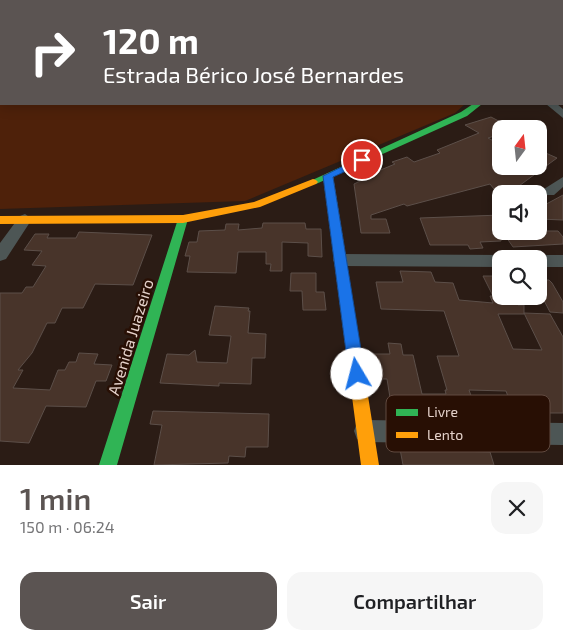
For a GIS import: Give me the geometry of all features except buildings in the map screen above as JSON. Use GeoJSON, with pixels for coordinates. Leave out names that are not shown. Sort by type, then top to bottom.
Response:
{"type":"FeatureCollection","features":[{"type":"Feature","properties":{"kind":"main road"},"geometry":{"type":"LineString","coordinates":[[0,220],[182,219],[256,205],[328,176],[464,114],[477,105]]}},
{"type":"Feature","properties":{"kind":"main road"},"geometry":{"type":"LineString","coordinates":[[328,176],[370,465]]}},
{"type":"Feature","properties":{"kind":"main road","name":"Avenida Juazeiro"},"geometry":{"type":"LineString","coordinates":[[108,465],[182,219]]}},
{"type":"Feature","properties":{"kind":"street"},"geometry":{"type":"LineString","coordinates":[[552,105],[563,115]]}},
{"type":"Feature","properties":{"kind":"street"},"geometry":{"type":"LineString","coordinates":[[549,192],[563,181]]}},
{"type":"Feature","properties":{"kind":"street"},"geometry":{"type":"LineString","coordinates":[[0,254],[25,219]]}},
{"type":"Feature","properties":{"kind":"street"},"geometry":{"type":"LineString","coordinates":[[341,260],[492,261]]}},
{"type":"Feature","properties":{"kind":"street"},"geometry":{"type":"LineString","coordinates":[[547,261],[563,261]]}},
{"type":"Feature","properties":{"kind":"street"},"geometry":{"type":"LineString","coordinates":[[365,431],[386,431]]}},
{"type":"Feature","properties":{"kind":"street"},"geometry":{"type":"LineString","coordinates":[[550,434],[563,434]]}},
{"type":"Feature","properties":{"kind":"shaded area"},"geometry":{"type":"Polygon","coordinates":[[[0,105],[464,105],[455,113],[245,201],[0,209],[0,105]]]}},
{"type":"Feature","properties":{"kind":"traffic: fast"},"geometry":{"type":"LineString","coordinates":[[313,182],[464,114],[477,105]]}},
{"type":"Feature","properties":{"kind":"traffic: fast"},"geometry":{"type":"LineString","coordinates":[[108,465],[183,219]]}},
{"type":"Feature","properties":{"kind":"traffic: slow"},"geometry":{"type":"LineString","coordinates":[[328,176],[370,465]]}},
{"type":"Feature","properties":{"kind":"traffic: slow"},"geometry":{"type":"LineString","coordinates":[[0,220],[183,219],[256,205],[313,182]]}},
{"type":"Feature","properties":{"kind":"route"},"geometry":{"type":"LineString","coordinates":[[357,374],[328,176],[362,160]]}}]}
